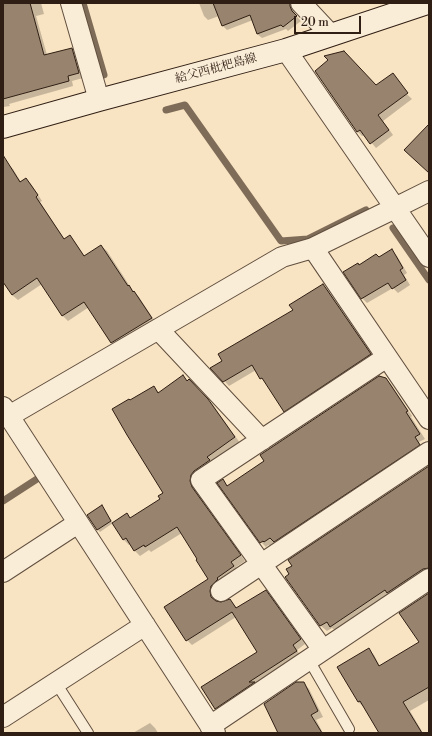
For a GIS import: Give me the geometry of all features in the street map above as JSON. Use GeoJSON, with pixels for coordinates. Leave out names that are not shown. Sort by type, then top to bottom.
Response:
{"type":"FeatureCollection","features":[{"type":"Feature","properties":{"kind":"main road","name":"給父西枇杷島線"},"geometry":{"type":"LineString","coordinates":[[3,127],[286,50],[331,35],[404,7],[427,3]]}},
{"type":"Feature","properties":{"kind":"street"},"geometry":{"type":"LineString","coordinates":[[71,3],[99,100]]}},
{"type":"Feature","properties":{"kind":"street"},"geometry":{"type":"LineString","coordinates":[[301,3],[331,35]]}},
{"type":"Feature","properties":{"kind":"street"},"geometry":{"type":"LineString","coordinates":[[286,50],[429,257]]}},
{"type":"Feature","properties":{"kind":"street"},"geometry":{"type":"LineString","coordinates":[[429,190],[396,208],[314,248],[282,256],[158,329],[6,412],[213,730],[316,655],[429,579]]}},
{"type":"Feature","properties":{"kind":"street"},"geometry":{"type":"LineString","coordinates":[[314,248],[429,419]]}},
{"type":"Feature","properties":{"kind":"street"},"geometry":{"type":"LineString","coordinates":[[158,329],[262,440]]}},
{"type":"Feature","properties":{"kind":"street"},"geometry":{"type":"LineString","coordinates":[[316,655],[262,565],[201,480],[387,357]]}},
{"type":"Feature","properties":{"kind":"street"},"geometry":{"type":"LineString","coordinates":[[221,591],[429,452]]}},
{"type":"Feature","properties":{"kind":"street"},"geometry":{"type":"LineString","coordinates":[[3,572],[78,523]]}},
{"type":"Feature","properties":{"kind":"street"},"geometry":{"type":"LineString","coordinates":[[3,717],[145,625]]}},
{"type":"Feature","properties":{"kind":"lane"},"geometry":{"type":"LineString","coordinates":[[316,655],[349,729]]}},
{"type":"Feature","properties":{"kind":"lane"},"geometry":{"type":"LineString","coordinates":[[56,683],[88,733]]}},
{"type":"Feature","properties":{"kind":"building"},"geometry":{"type":"Polygon","coordinates":[[[3,3],[30,3],[44,55],[72,48],[79,73],[68,76],[69,81],[3,99],[3,3]]]}},
{"type":"Feature","properties":{"kind":"building"},"geometry":{"type":"Polygon","coordinates":[[[213,3],[290,3],[292,11],[297,16],[283,27],[281,25],[257,34],[250,15],[222,26],[213,3]]]}},
{"type":"Feature","properties":{"kind":"building"},"geometry":{"type":"Polygon","coordinates":[[[344,51],[376,85],[393,73],[408,93],[378,115],[389,130],[370,144],[360,130],[357,132],[315,71],[328,60],[324,56],[344,51]]]}},
{"type":"Feature","properties":{"kind":"building"},"geometry":{"type":"Polygon","coordinates":[[[429,124],[429,173],[404,150],[429,124]]]}},
{"type":"Feature","properties":{"kind":"building"},"geometry":{"type":"Polygon","coordinates":[[[3,155],[20,182],[26,178],[38,195],[36,197],[64,239],[70,235],[84,256],[101,245],[128,286],[129,285],[133,292],[134,291],[152,318],[111,343],[84,302],[62,316],[37,278],[12,295],[3,282],[3,155]]]}},
{"type":"Feature","properties":{"kind":"building"},"geometry":{"type":"Polygon","coordinates":[[[392,249],[403,268],[400,270],[406,280],[392,289],[388,283],[361,299],[343,272],[358,263],[359,265],[376,254],[379,257],[392,249]]]}},
{"type":"Feature","properties":{"kind":"building"},"geometry":{"type":"Polygon","coordinates":[[[323,284],[371,354],[284,412],[262,378],[260,379],[252,365],[223,382],[210,368],[222,361],[218,354],[293,310],[289,305],[323,284]]]}},
{"type":"Feature","properties":{"kind":"building"},"geometry":{"type":"Polygon","coordinates":[[[183,375],[187,381],[189,379],[208,399],[235,437],[207,457],[210,460],[194,471],[191,475],[190,481],[192,487],[241,555],[231,562],[234,566],[217,578],[218,579],[211,586],[211,597],[216,601],[221,602],[230,599],[236,608],[266,590],[301,639],[293,645],[297,651],[249,682],[255,682],[215,709],[201,687],[257,652],[232,612],[186,641],[164,607],[208,579],[177,527],[145,547],[144,545],[134,551],[126,538],[123,540],[112,523],[127,513],[130,518],[160,499],[158,496],[163,493],[112,409],[154,386],[158,393],[183,375]]]}},
{"type":"Feature","properties":{"kind":"building"},"geometry":{"type":"Polygon","coordinates":[[[379,376],[386,378],[408,411],[406,412],[420,434],[415,437],[420,445],[274,542],[270,538],[260,543],[217,483],[223,479],[227,486],[264,461],[260,455],[379,376]]]}},
{"type":"Feature","properties":{"kind":"building"},"geometry":{"type":"Polygon","coordinates":[[[429,466],[429,568],[423,569],[387,593],[385,590],[330,627],[327,622],[320,626],[285,577],[289,574],[286,569],[292,566],[288,560],[429,466]]]}},
{"type":"Feature","properties":{"kind":"building"},"geometry":{"type":"Polygon","coordinates":[[[102,505],[111,521],[97,530],[87,515],[102,505]]]}},
{"type":"Feature","properties":{"kind":"building"},"geometry":{"type":"Polygon","coordinates":[[[429,593],[429,687],[403,702],[422,733],[379,733],[337,667],[369,648],[379,666],[419,642],[399,613],[429,593]]]}},
{"type":"Feature","properties":{"kind":"building"},"geometry":{"type":"Polygon","coordinates":[[[296,682],[304,682],[318,711],[311,715],[322,733],[278,733],[264,704],[296,682]]]}},
{"type":"Feature","properties":{"kind":"waterway"},"geometry":{"type":"LineString","coordinates":[[83,3],[104,75]]}},
{"type":"Feature","properties":{"kind":"waterway"},"geometry":{"type":"LineString","coordinates":[[166,110],[185,105],[281,241],[308,239],[366,210]]}},
{"type":"Feature","properties":{"kind":"waterway"},"geometry":{"type":"LineString","coordinates":[[393,228],[429,280]]}},
{"type":"Feature","properties":{"kind":"waterway"},"geometry":{"type":"LineString","coordinates":[[3,501],[37,479]]}}]}
